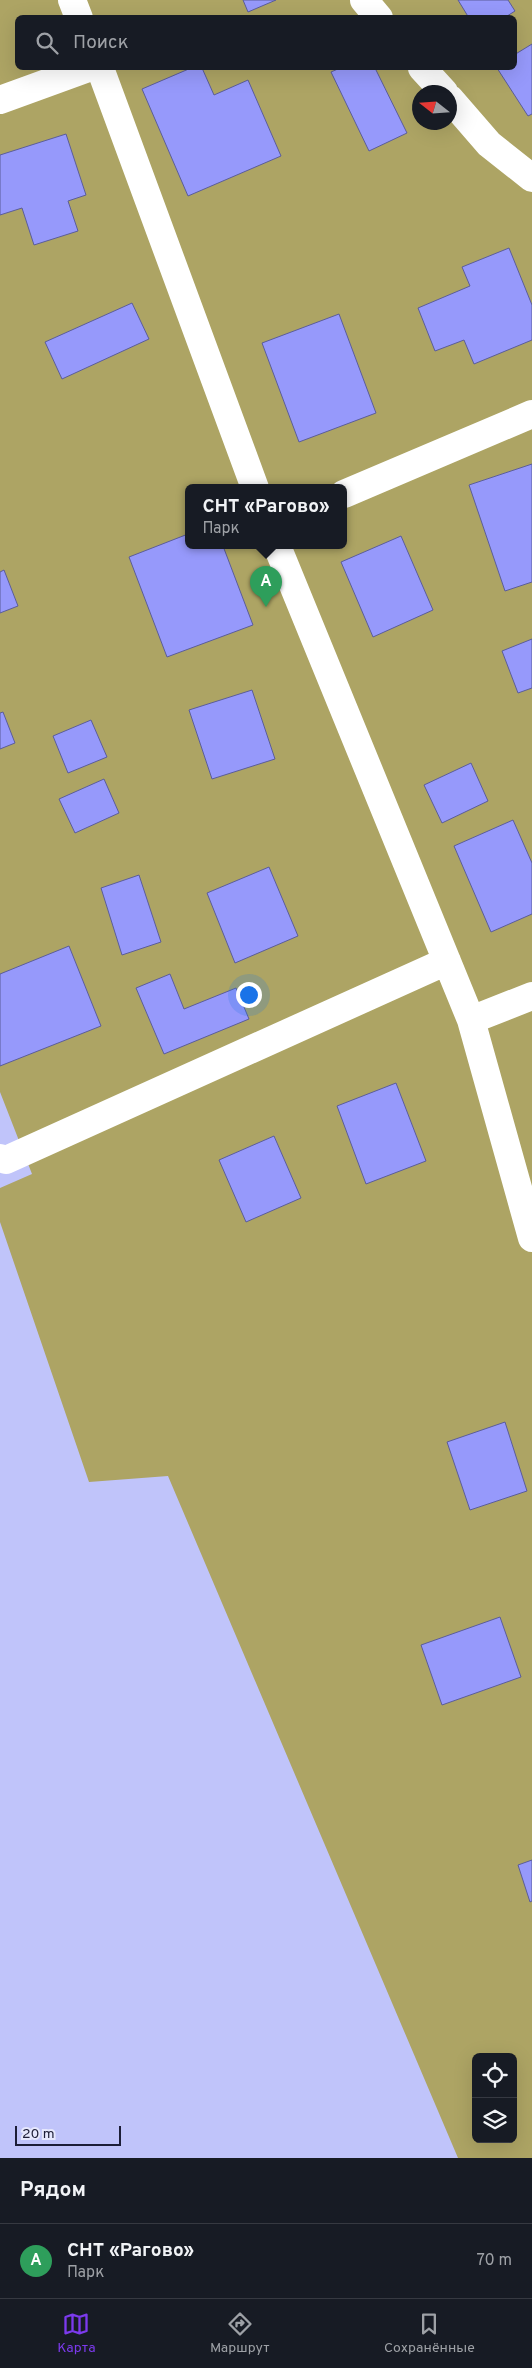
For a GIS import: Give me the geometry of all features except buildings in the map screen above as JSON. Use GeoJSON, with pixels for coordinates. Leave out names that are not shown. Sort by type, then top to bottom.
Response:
{"type":"FeatureCollection","features":[{"type":"Feature","properties":{"kind":"street"},"geometry":{"type":"LineString","coordinates":[[72,0],[78,15]]}},
{"type":"Feature","properties":{"kind":"street"},"geometry":{"type":"LineString","coordinates":[[364,0],[376,15]]}},
{"type":"Feature","properties":{"kind":"street"},"geometry":{"type":"LineString","coordinates":[[0,100],[82,70]]}},
{"type":"Feature","properties":{"kind":"street"},"geometry":{"type":"LineString","coordinates":[[101,70],[254,484]]}},
{"type":"Feature","properties":{"kind":"street"},"geometry":{"type":"LineString","coordinates":[[424,70],[438,85]]}},
{"type":"Feature","properties":{"kind":"street"},"geometry":{"type":"LineString","coordinates":[[457,107],[488,144],[532,178]]}},
{"type":"Feature","properties":{"kind":"street"},"geometry":{"type":"LineString","coordinates":[[347,493],[532,414]]}},
{"type":"Feature","properties":{"kind":"street"},"geometry":{"type":"LineString","coordinates":[[278,549],[471,1020],[532,1238]]}},
{"type":"Feature","properties":{"kind":"street"},"geometry":{"type":"LineString","coordinates":[[0,1158],[6,1160],[447,961]]}},
{"type":"Feature","properties":{"kind":"street"},"geometry":{"type":"LineString","coordinates":[[471,1020],[532,996]]}},
{"type":"Feature","properties":{"kind":"shaded area"},"geometry":{"type":"Polygon","coordinates":[[[0,0],[532,0],[532,2158],[458,2158],[168,1476],[89,1482],[0,1222],[0,1188],[32,1174],[0,1092],[0,0]]]}},
{"type":"Feature","properties":{"kind":"place","name":"СНТ «Рагово»"},"geometry":{"type":"Point","coordinates":[266,607]}}]}
